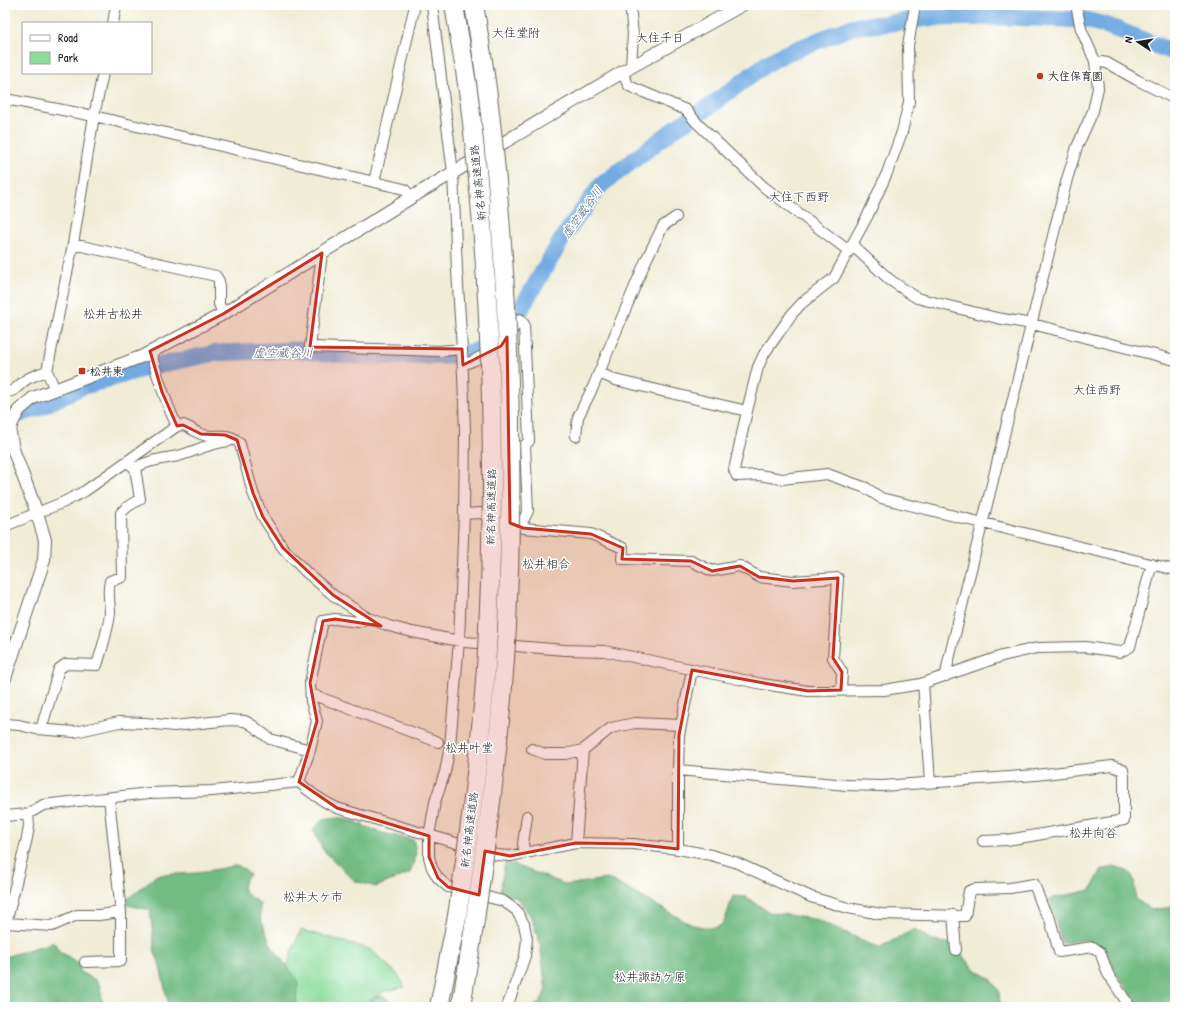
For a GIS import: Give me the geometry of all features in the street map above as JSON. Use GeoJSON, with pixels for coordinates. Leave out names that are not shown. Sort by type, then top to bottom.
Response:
{"type":"FeatureCollection","features":[{"type":"Feature","properties":{"kind":"highway","name":"新名神高速道路"},"geometry":{"type":"LineString","coordinates":[[439,1007],[457,916],[469,836],[477,767],[486,668],[492,508],[491,368],[483,239],[471,112],[454,5]]}},
{"type":"Feature","properties":{"kind":"highway","name":"新名神高速道路"},"geometry":{"type":"LineString","coordinates":[[460,1007],[475,920],[497,753],[507,628],[511,497],[508,351],[500,221],[488,95],[474,5]]}},
{"type":"Feature","properties":{"kind":"street"},"geometry":{"type":"LineString","coordinates":[[112,22],[116,5]]}},
{"type":"Feature","properties":{"kind":"street"},"geometry":{"type":"LineString","coordinates":[[374,182],[415,5]]}},
{"type":"Feature","properties":{"kind":"street"},"geometry":{"type":"LineString","coordinates":[[432,5],[453,173],[465,431],[464,514],[459,641],[450,746],[445,772],[435,802],[429,836],[428,857],[438,878],[448,887],[503,901],[516,910],[524,924],[527,939],[525,956],[506,1007]]}},
{"type":"Feature","properties":{"kind":"street"},"geometry":{"type":"LineString","coordinates":[[619,5],[630,6],[633,34],[627,70],[629,86],[686,110],[697,123],[764,187],[851,248],[890,280],[917,298],[997,318],[1032,324],[1175,360]]}},
{"type":"Feature","properties":{"kind":"street"},"geometry":{"type":"LineString","coordinates":[[5,678],[44,560],[45,540],[37,513],[13,449],[10,433],[10,425],[20,410],[33,398],[143,356],[223,314],[412,197],[627,70],[742,5]]}},
{"type":"Feature","properties":{"kind":"street"},"geometry":{"type":"LineString","coordinates":[[915,5],[908,46],[908,102],[902,132],[887,173],[868,215],[834,278],[802,303],[792,314],[764,354],[758,367],[734,470],[737,476],[759,475],[782,479],[827,474],[866,488],[881,498],[1175,570]]}},
{"type":"Feature","properties":{"kind":"street"},"geometry":{"type":"LineString","coordinates":[[946,676],[982,522],[1069,172],[1077,147],[1093,111],[1098,88],[1095,61],[1081,29],[1076,8]]}},
{"type":"Feature","properties":{"kind":"street"},"geometry":{"type":"LineString","coordinates":[[1095,61],[1107,62],[1137,80],[1175,99]]}},
{"type":"Feature","properties":{"kind":"street"},"geometry":{"type":"LineString","coordinates":[[55,390],[47,371],[73,244],[102,74]]}},
{"type":"Feature","properties":{"kind":"street"},"geometry":{"type":"LineString","coordinates":[[5,99],[94,116],[404,189],[412,197]]}},
{"type":"Feature","properties":{"kind":"street"},"geometry":{"type":"LineString","coordinates":[[576,436],[578,417],[600,373],[646,260],[663,226],[676,217]]}},
{"type":"Feature","properties":{"kind":"street"},"geometry":{"type":"LineString","coordinates":[[73,244],[216,276],[219,281],[219,304],[223,314]]}},
{"type":"Feature","properties":{"kind":"street"},"geometry":{"type":"LineString","coordinates":[[322,253],[310,347],[440,351],[462,349]]}},
{"type":"Feature","properties":{"kind":"street"},"geometry":{"type":"LineString","coordinates":[[463,365],[501,346],[520,319],[524,324],[529,441],[525,445],[528,511],[520,526]]}},
{"type":"Feature","properties":{"kind":"street"},"geometry":{"type":"LineString","coordinates":[[150,351],[162,392],[177,426]]}},
{"type":"Feature","properties":{"kind":"street"},"geometry":{"type":"LineString","coordinates":[[5,392],[17,388],[27,379],[47,371]]}},
{"type":"Feature","properties":{"kind":"street"},"geometry":{"type":"LineString","coordinates":[[600,373],[615,380],[747,411]]}},
{"type":"Feature","properties":{"kind":"street"},"geometry":{"type":"LineString","coordinates":[[5,526],[64,502],[131,465],[177,426],[183,425],[201,434],[209,436],[232,436],[237,440],[240,444],[249,480],[263,517],[283,548],[306,572],[333,595],[368,618],[389,626],[412,632],[459,641],[565,650],[604,651],[763,684],[808,691],[884,690],[923,684],[1002,656],[1036,648],[1085,647],[1120,652],[1130,647],[1152,564]]}},
{"type":"Feature","properties":{"kind":"street"},"geometry":{"type":"LineString","coordinates":[[131,465],[179,455],[212,443],[237,440]]}},
{"type":"Feature","properties":{"kind":"street"},"geometry":{"type":"LineString","coordinates":[[498,464],[526,464]]}},
{"type":"Feature","properties":{"kind":"street"},"geometry":{"type":"LineString","coordinates":[[41,729],[59,669],[66,664],[96,665],[110,614],[108,586],[110,581],[122,577],[121,513],[127,507],[140,499],[131,465]]}},
{"type":"Feature","properties":{"kind":"street"},"geometry":{"type":"LineString","coordinates":[[464,514],[480,513],[520,526],[591,534],[623,548],[622,559],[692,561],[712,571],[740,566],[759,577],[794,581],[838,578],[833,658],[842,672],[841,690]]}},
{"type":"Feature","properties":{"kind":"street"},"geometry":{"type":"LineString","coordinates":[[299,782],[310,750],[317,721],[311,701],[310,683],[323,621],[335,619],[358,622],[368,618]]}},
{"type":"Feature","properties":{"kind":"street"},"geometry":{"type":"LineString","coordinates":[[678,849],[678,770],[681,725],[692,670]]}},
{"type":"Feature","properties":{"kind":"street"},"geometry":{"type":"LineString","coordinates":[[923,684],[930,782]]}},
{"type":"Feature","properties":{"kind":"street"},"geometry":{"type":"LineString","coordinates":[[311,694],[438,742]]}},
{"type":"Feature","properties":{"kind":"street"},"geometry":{"type":"LineString","coordinates":[[5,724],[75,732],[119,722],[174,726],[230,720],[245,721],[252,724],[270,739],[310,750]]}},
{"type":"Feature","properties":{"kind":"street"},"geometry":{"type":"LineString","coordinates":[[532,749],[545,754],[565,754],[583,750],[611,728],[635,723],[681,725]]}},
{"type":"Feature","properties":{"kind":"street"},"geometry":{"type":"LineString","coordinates":[[576,843],[583,750]]}},
{"type":"Feature","properties":{"kind":"street"},"geometry":{"type":"LineString","coordinates":[[678,770],[847,785],[882,786],[1036,775],[1112,766],[1123,770],[1124,820],[1007,840],[983,841]]}},
{"type":"Feature","properties":{"kind":"street"},"geometry":{"type":"LineString","coordinates":[[299,782],[306,790],[324,802],[337,808],[497,855],[510,856],[576,843],[633,844],[711,854],[735,862],[811,897],[848,908],[881,914],[965,916],[969,891],[975,888],[1010,888],[1034,884],[1043,908],[1050,919],[1059,952],[1093,947],[1100,952],[1108,974],[1130,1007]]}},
{"type":"Feature","properties":{"kind":"street"},"geometry":{"type":"LineString","coordinates":[[5,816],[28,814],[43,805],[149,794],[212,791],[299,782]]}},
{"type":"Feature","properties":{"kind":"street"},"geometry":{"type":"LineString","coordinates":[[85,962],[121,961],[121,912],[109,798]]}},
{"type":"Feature","properties":{"kind":"street"},"geometry":{"type":"LineString","coordinates":[[28,814],[29,826],[27,838],[8,903],[6,923],[52,926],[77,915],[99,915],[121,912]]}},
{"type":"Feature","properties":{"kind":"street"},"geometry":{"type":"LineString","coordinates":[[525,853],[523,844],[527,816]]}},
{"type":"Feature","properties":{"kind":"street"},"geometry":{"type":"LineString","coordinates":[[953,915],[956,950]]}},
{"type":"Feature","properties":{"kind":"highlighted area"},"geometry":{"type":"Polygon","coordinates":[[[322,253],[310,347],[462,349],[463,365],[501,346],[507,337],[510,523],[523,528],[591,534],[623,548],[622,559],[691,561],[712,571],[740,566],[759,577],[793,581],[838,578],[833,658],[842,672],[841,690],[808,691],[692,670],[679,735],[678,849],[633,844],[576,843],[510,856],[485,851],[479,895],[448,887],[438,878],[429,857],[429,836],[337,808],[299,782],[317,721],[310,683],[323,621],[335,619],[381,626],[333,595],[283,548],[263,517],[253,493],[237,440],[225,435],[201,434],[183,425],[177,426],[162,392],[150,351],[223,314],[322,253]]]}},
{"type":"Feature","properties":{"kind":"green space"},"geometry":{"type":"Polygon","coordinates":[[[337,817],[351,820],[379,832],[414,840],[416,855],[410,873],[376,887],[355,881],[323,850],[313,830],[323,819],[337,817]]]}},
{"type":"Feature","properties":{"kind":"green space"},"geometry":{"type":"Polygon","coordinates":[[[505,861],[567,885],[606,879],[613,881],[690,924],[702,927],[712,928],[720,926],[723,923],[733,896],[746,897],[769,912],[819,920],[872,945],[880,947],[915,929],[933,941],[954,944],[973,968],[991,979],[999,991],[1000,1007],[532,1007],[540,1003],[546,990],[540,943],[530,915],[516,897],[500,893],[505,861]]]}},
{"type":"Feature","properties":{"kind":"green space"},"geometry":{"type":"Polygon","coordinates":[[[238,865],[250,875],[245,880],[243,888],[246,894],[260,904],[260,917],[271,945],[298,981],[296,1001],[300,1007],[169,1007],[159,962],[155,953],[150,910],[128,905],[125,901],[157,875],[198,873],[238,865]]]}},
{"type":"Feature","properties":{"kind":"green space"},"geometry":{"type":"Polygon","coordinates":[[[1114,866],[1127,871],[1130,874],[1134,881],[1136,899],[1151,910],[1166,908],[1175,904],[1175,1007],[1139,1007],[1114,970],[1104,950],[1086,940],[1062,943],[1049,899],[1091,890],[1101,871],[1114,866]]]}},
{"type":"Feature","properties":{"kind":"green space"},"geometry":{"type":"Polygon","coordinates":[[[301,930],[370,949],[398,975],[405,987],[385,991],[357,1007],[300,1007],[296,1001],[298,981],[287,968],[291,953],[301,930]]]}},
{"type":"Feature","properties":{"kind":"green space"},"geometry":{"type":"Polygon","coordinates":[[[54,942],[59,951],[80,964],[80,972],[97,981],[100,986],[103,1007],[5,1007],[5,957],[54,942]]]}},
{"type":"Feature","properties":{"kind":"green space"},"geometry":{"type":"Polygon","coordinates":[[[383,996],[389,1000],[390,1007],[357,1007],[376,997],[383,996]]]}},
{"type":"Feature","properties":{"kind":"waterway","name":"虚空蔵谷川"},"geometry":{"type":"LineString","coordinates":[[5,419],[38,408],[81,387],[149,367],[216,353],[297,350],[363,357],[454,356],[479,350],[495,343],[515,319],[565,234],[601,185],[677,127],[710,106],[766,64],[782,55],[855,26],[928,18],[1008,17],[1086,20],[1108,26],[1175,53]]}},
{"type":"Feature","properties":{"kind":"place","name":"大住保育園"},"geometry":{"type":"Point","coordinates":[1040,76]}},
{"type":"Feature","properties":{"kind":"place","name":"松井東"},"geometry":{"type":"Point","coordinates":[82,371]}},
{"type":"Feature","properties":{"kind":"district","name":"大住堂附"},"geometry":{"type":"Point","coordinates":[516,32]}},
{"type":"Feature","properties":{"kind":"district","name":"大住千日"},"geometry":{"type":"Point","coordinates":[660,37]}},
{"type":"Feature","properties":{"kind":"district","name":"大住下西野"},"geometry":{"type":"Point","coordinates":[799,196]}},
{"type":"Feature","properties":{"kind":"district","name":"松井古松井"},"geometry":{"type":"Point","coordinates":[113,313]}},
{"type":"Feature","properties":{"kind":"district","name":"大住西野"},"geometry":{"type":"Point","coordinates":[1097,389]}},
{"type":"Feature","properties":{"kind":"district","name":"松井相合"},"geometry":{"type":"Point","coordinates":[546,563]}},
{"type":"Feature","properties":{"kind":"district","name":"松井叶堂"},"geometry":{"type":"Point","coordinates":[469,747]}},
{"type":"Feature","properties":{"kind":"district","name":"松井向谷"},"geometry":{"type":"Point","coordinates":[1093,832]}},
{"type":"Feature","properties":{"kind":"district","name":"松井大ケ市"},"geometry":{"type":"Point","coordinates":[313,896]}},
{"type":"Feature","properties":{"kind":"district","name":"松井諏訪ケ原"},"geometry":{"type":"Point","coordinates":[650,976]}}]}
